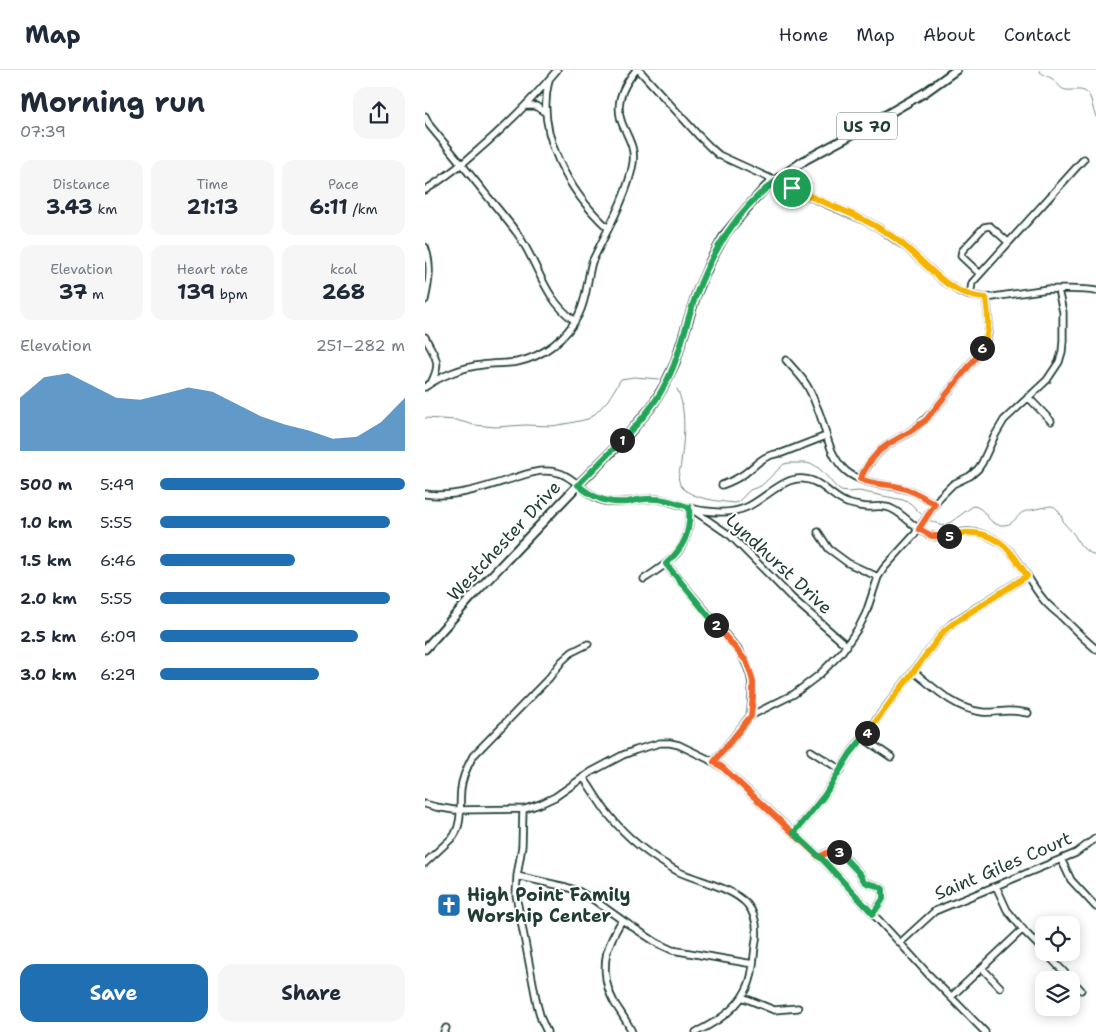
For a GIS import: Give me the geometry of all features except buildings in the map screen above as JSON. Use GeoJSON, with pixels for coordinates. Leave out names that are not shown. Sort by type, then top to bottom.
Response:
{"type":"FeatureCollection","features":[{"type":"Feature","properties":{"kind":"main road","name":"Westchester Drive"},"geometry":{"type":"LineString","coordinates":[[425,649],[477,591],[626,437],[652,406],[675,363],[696,295],[711,260],[726,233],[766,187],[805,160],[844,140],[924,93],[956,70]]}},
{"type":"Feature","properties":{"kind":"street"},"geometry":{"type":"LineString","coordinates":[[425,190],[444,178],[501,131],[526,106],[557,70]]}},
{"type":"Feature","properties":{"kind":"street"},"geometry":{"type":"LineString","coordinates":[[425,387],[465,369],[482,365],[515,362],[533,357],[556,343],[566,334],[575,321],[580,313],[585,297],[592,262],[627,184],[633,163],[632,146],[621,122],[619,105],[624,86],[637,70],[711,148],[728,160],[879,228],[907,248],[951,287],[970,295],[986,298],[1048,289],[1085,289],[1096,291]]}},
{"type":"Feature","properties":{"kind":"street"},"geometry":{"type":"LineString","coordinates":[[550,78],[547,88],[546,113],[554,146],[571,184],[583,202],[608,228]]}},
{"type":"Feature","properties":{"kind":"street"},"geometry":{"type":"LineString","coordinates":[[526,106],[536,106],[546,113]]}},
{"type":"Feature","properties":{"kind":"street"},"geometry":{"type":"LineString","coordinates":[[425,116],[516,232],[531,256],[552,298],[575,321]]}},
{"type":"Feature","properties":{"kind":"street"},"geometry":{"type":"LineString","coordinates":[[970,295],[972,283],[1084,159]]}},
{"type":"Feature","properties":{"kind":"street"},"geometry":{"type":"LineString","coordinates":[[980,274],[961,256],[961,251],[984,226],[990,226],[1009,242]]}},
{"type":"Feature","properties":{"kind":"street"},"geometry":{"type":"LineString","coordinates":[[425,247],[430,267],[428,290],[425,299]]}},
{"type":"Feature","properties":{"kind":"street"},"geometry":{"type":"LineString","coordinates":[[714,762],[751,716],[794,694],[807,685],[841,653],[866,614],[878,577],[884,568],[915,534],[935,504],[953,484],[970,476],[978,469],[983,463],[1001,424],[1055,370],[1062,352],[1063,342],[1063,312],[1058,290]]}},
{"type":"Feature","properties":{"kind":"street"},"geometry":{"type":"LineString","coordinates":[[860,479],[868,464],[879,451],[926,420],[977,356],[985,342],[988,327],[986,298]]}},
{"type":"Feature","properties":{"kind":"street"},"geometry":{"type":"LineString","coordinates":[[425,337],[437,360],[435,376],[431,383]]}},
{"type":"Feature","properties":{"kind":"street"},"geometry":{"type":"LineString","coordinates":[[786,360],[804,381],[817,406],[831,450],[838,462],[847,471],[873,484],[895,486],[909,490],[935,504]]}},
{"type":"Feature","properties":{"kind":"street"},"geometry":{"type":"LineString","coordinates":[[1028,397],[1051,421]]}},
{"type":"Feature","properties":{"kind":"street"},"geometry":{"type":"LineString","coordinates":[[722,485],[734,481],[764,457],[826,436]]}},
{"type":"Feature","properties":{"kind":"street"},"geometry":{"type":"LineString","coordinates":[[425,494],[436,496],[461,494],[539,471],[565,475],[585,491],[602,501],[617,503],[657,499],[671,501],[703,511],[722,512],[741,509],[759,500],[787,481],[803,478],[815,482],[847,503],[891,508],[927,534],[937,537],[977,532],[999,542],[1009,550],[1045,601],[1096,649]]}},
{"type":"Feature","properties":{"kind":"street"},"geometry":{"type":"LineString","coordinates":[[644,578],[666,564],[678,552],[686,539],[690,523],[689,507]]}},
{"type":"Feature","properties":{"kind":"street","name":"Lyndhurst Drive"},"geometry":{"type":"LineString","coordinates":[[689,507],[731,536],[792,598],[847,646]]}},
{"type":"Feature","properties":{"kind":"street"},"geometry":{"type":"LineString","coordinates":[[818,532],[829,548],[849,563],[878,577]]}},
{"type":"Feature","properties":{"kind":"street"},"geometry":{"type":"LineString","coordinates":[[666,564],[746,661],[753,682],[751,716]]}},
{"type":"Feature","properties":{"kind":"street"},"geometry":{"type":"LineString","coordinates":[[794,833],[824,796],[850,754],[944,631],[1027,576]]}},
{"type":"Feature","properties":{"kind":"street"},"geometry":{"type":"LineString","coordinates":[[425,863],[454,836],[460,824],[463,780],[473,756],[549,678],[562,661],[572,652],[588,644]]}},
{"type":"Feature","properties":{"kind":"street"},"geometry":{"type":"LineString","coordinates":[[913,671],[961,706],[981,712],[1011,711],[1028,713]]}},
{"type":"Feature","properties":{"kind":"street"},"geometry":{"type":"LineString","coordinates":[[863,738],[891,757]]}},
{"type":"Feature","properties":{"kind":"street"},"geometry":{"type":"LineString","coordinates":[[425,804],[436,808],[454,810],[523,810],[555,797],[583,777],[623,755],[660,743],[679,745],[722,767],[794,833],[985,1032]]}},
{"type":"Feature","properties":{"kind":"street"},"geometry":{"type":"LineString","coordinates":[[811,751],[841,770]]}},
{"type":"Feature","properties":{"kind":"street"},"geometry":{"type":"LineString","coordinates":[[583,777],[609,815],[636,843],[657,859],[694,879],[729,890],[746,903],[754,914],[757,933],[752,973],[746,991],[731,1009],[718,1020],[696,1032]]}},
{"type":"Feature","properties":{"kind":"street"},"geometry":{"type":"LineString","coordinates":[[523,810],[522,846],[516,895],[535,995],[541,1019],[547,1032]]}},
{"type":"Feature","properties":{"kind":"street","name":"Saint Giles Court"},"geometry":{"type":"LineString","coordinates":[[901,943],[935,911],[1076,853],[1096,838]]}},
{"type":"Feature","properties":{"kind":"street"},"geometry":{"type":"LineString","coordinates":[[819,857],[833,850],[837,851],[860,874],[864,881],[883,889],[883,899],[873,914]]}},
{"type":"Feature","properties":{"kind":"street"},"geometry":{"type":"LineString","coordinates":[[1061,859],[1071,880],[1096,907]]}},
{"type":"Feature","properties":{"kind":"street"},"geometry":{"type":"LineString","coordinates":[[517,876],[578,891],[658,944],[672,950],[753,964]]}},
{"type":"Feature","properties":{"kind":"street"},"geometry":{"type":"LineString","coordinates":[[996,886],[1007,910],[1035,942]]}},
{"type":"Feature","properties":{"kind":"street"},"geometry":{"type":"LineString","coordinates":[[622,920],[608,949],[605,964],[606,979],[613,1001],[633,1032]]}},
{"type":"Feature","properties":{"kind":"street"},"geometry":{"type":"LineString","coordinates":[[951,998],[1023,929]]}},
{"type":"Feature","properties":{"kind":"street"},"geometry":{"type":"LineString","coordinates":[[1053,961],[1081,990]]}},
{"type":"Feature","properties":{"kind":"street"},"geometry":{"type":"LineString","coordinates":[[982,968],[1000,986]]}},
{"type":"Feature","properties":{"kind":"street"},"geometry":{"type":"LineString","coordinates":[[742,997],[774,1010],[798,1008]]}},
{"type":"Feature","properties":{"kind":"waterway"},"geometry":{"type":"LineString","coordinates":[[1040,70],[1040,72],[1053,79],[1064,89],[1081,90],[1087,93],[1096,117]]}},
{"type":"Feature","properties":{"kind":"waterway"},"geometry":{"type":"LineString","coordinates":[[425,418],[456,420],[474,425],[496,427],[552,426],[588,419],[608,400],[621,379],[634,377],[659,379]]}},
{"type":"Feature","properties":{"kind":"waterway"},"geometry":{"type":"LineString","coordinates":[[677,389],[682,405],[684,425],[679,479],[682,487],[687,492],[711,500],[734,503],[738,502],[750,490],[761,486],[784,464],[806,463],[814,465],[821,470],[841,491],[859,491],[903,500],[910,503],[921,514]]}},
{"type":"Feature","properties":{"kind":"waterway"},"geometry":{"type":"LineString","coordinates":[[929,520],[943,526],[973,506],[981,509],[992,522],[1005,525],[1011,523],[1023,512],[1052,506],[1058,510],[1064,523],[1081,546],[1096,556]]}},
{"type":"Feature","properties":{"kind":"place","name":"High Point Family Worship Center"},"geometry":{"type":"Point","coordinates":[449,905]}},
{"type":"Feature","properties":{"kind":"route"},"geometry":{"type":"LineString","coordinates":[[792,188],[776,181],[766,187],[726,233],[711,260],[696,295],[675,363],[664,386],[639,423],[578,485],[602,501],[617,503],[657,499],[689,507],[690,523],[686,539],[678,552],[666,564],[739,651],[746,661],[753,682],[751,716],[714,762],[722,767],[794,833],[819,857],[833,850],[837,851],[860,874],[864,881],[881,887],[884,894],[883,899],[873,914],[824,861],[819,857],[811,850],[794,833],[824,796],[850,754],[944,631],[1027,576],[1009,550],[988,536],[977,532],[965,532],[937,537],[919,529],[935,504],[922,496],[895,486],[873,484],[860,479],[868,464],[879,451],[926,420],[977,356],[985,342],[988,327],[986,298],[967,295],[951,287],[907,248],[879,228],[792,188]]}}]}
